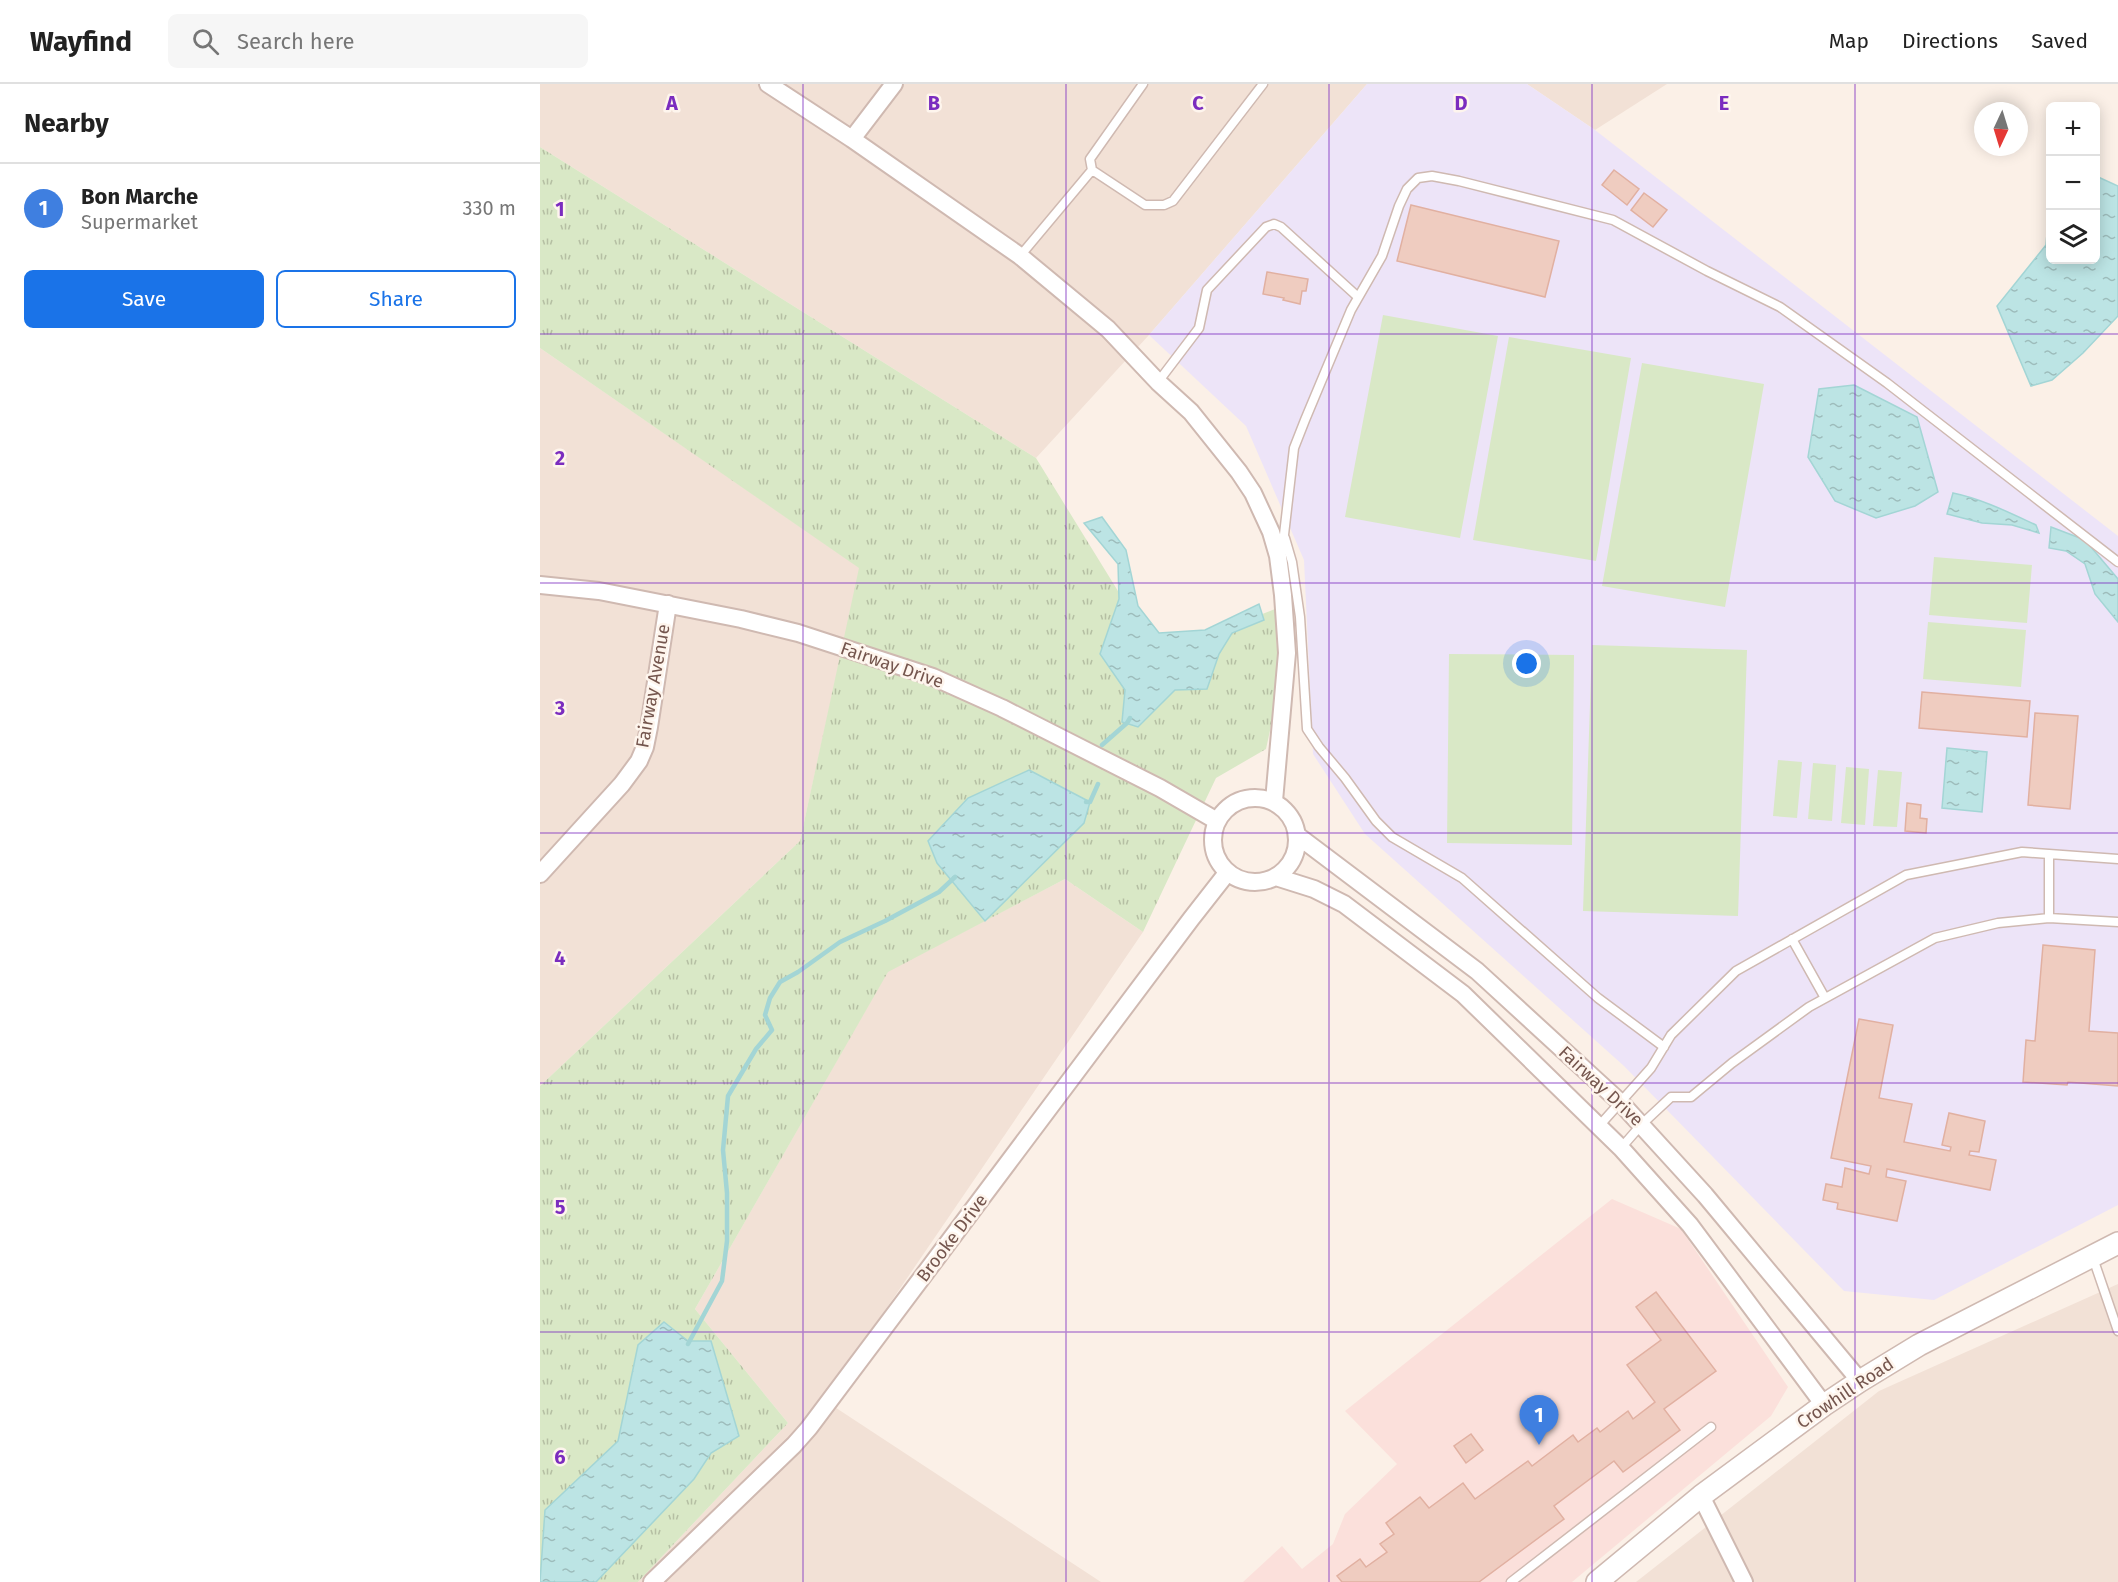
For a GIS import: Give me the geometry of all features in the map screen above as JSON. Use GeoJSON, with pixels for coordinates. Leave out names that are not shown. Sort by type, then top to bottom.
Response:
{"type":"FeatureCollection","features":[{"type":"Feature","properties":{"kind":"street"},"geometry":{"type":"LineString","coordinates":[[768,84],[852,139],[1020,256],[1108,329],[1158,382],[1191,412],[1211,435],[1253,493],[1271,532],[1280,571],[1287,628],[1287,653],[1274,801]]}},
{"type":"Feature","properties":{"kind":"street"},"geometry":{"type":"LineString","coordinates":[[852,139],[894,84]]}},
{"type":"Feature","properties":{"kind":"street","name":"Fairway Drive"},"geometry":{"type":"LineString","coordinates":[[540,585],[599,591],[741,619],[798,633],[933,677],[1002,708],[1160,788],[1217,821]]}},
{"type":"Feature","properties":{"kind":"street","name":"Fairway Avenue"},"geometry":{"type":"LineString","coordinates":[[540,874],[622,784],[639,761],[650,727],[668,604]]}},
{"type":"Feature","properties":{"kind":"street"},"geometry":{"type":"LineString","coordinates":[[1252,797],[1274,801],[1290,815],[1298,836],[1293,860],[1286,870],[1265,881],[1241,880],[1227,873],[1214,850],[1213,835],[1217,821],[1231,805],[1241,800],[1252,797]]}},
{"type":"Feature","properties":{"kind":"street","name":"Fairway Drive"},"geometry":{"type":"LineString","coordinates":[[1298,836],[1477,971],[1621,1103],[1705,1195],[1860,1381]]}},
{"type":"Feature","properties":{"kind":"street","name":"Brooke Drive"},"geometry":{"type":"LineString","coordinates":[[652,1582],[809,1428],[1227,873]]}},
{"type":"Feature","properties":{"kind":"street","name":"Fairway Drive"},"geometry":{"type":"LineString","coordinates":[[1276,877],[1314,889],[1344,904],[1463,994],[1599,1126],[1690,1225],[1824,1405]]}},
{"type":"Feature","properties":{"kind":"street","name":"Crowhill Road"},"geometry":{"type":"LineString","coordinates":[[1597,1582],[1701,1496],[1860,1381],[1919,1345],[2118,1243]]}},
{"type":"Feature","properties":{"kind":"street"},"geometry":{"type":"LineString","coordinates":[[1701,1496],[1744,1582]]}},
{"type":"Feature","properties":{"kind":"lane"},"geometry":{"type":"LineString","coordinates":[[1143,84],[1090,159],[1092,170],[1145,205],[1164,205],[1173,201],[1263,84]]}},
{"type":"Feature","properties":{"kind":"lane"},"geometry":{"type":"LineString","coordinates":[[1020,256],[1092,170]]}},
{"type":"Feature","properties":{"kind":"lane"},"geometry":{"type":"LineString","coordinates":[[1280,571],[1294,448],[1350,310],[1382,256],[1407,189],[1418,178],[1432,176],[1613,220],[1707,271],[1780,307],[1887,382],[2118,562]]}},
{"type":"Feature","properties":{"kind":"lane"},"geometry":{"type":"LineString","coordinates":[[1158,382],[1199,328],[1207,290],[1266,227],[1274,224],[1281,227],[1358,297]]}},
{"type":"Feature","properties":{"kind":"lane"},"geometry":{"type":"LineString","coordinates":[[1284,535],[1292,562],[1300,617],[1307,729],[1319,747],[1376,821],[1392,837],[1462,878],[1598,998],[1664,1047]]}},
{"type":"Feature","properties":{"kind":"lane"},"geometry":{"type":"LineString","coordinates":[[1599,1126],[1651,1068],[1671,1035],[1736,971],[1906,875],[2022,852],[2118,859]]}},
{"type":"Feature","properties":{"kind":"lane"},"geometry":{"type":"LineString","coordinates":[[2049,854],[2049,918]]}},
{"type":"Feature","properties":{"kind":"lane"},"geometry":{"type":"LineString","coordinates":[[1620,1148],[1671,1097],[1691,1097],[1732,1063],[1809,1007],[1935,938],[1998,923],[2049,918],[2118,922]]}},
{"type":"Feature","properties":{"kind":"lane"},"geometry":{"type":"LineString","coordinates":[[1792,939],[1825,998]]}},
{"type":"Feature","properties":{"kind":"lane"},"geometry":{"type":"LineString","coordinates":[[2092,1255],[2118,1331]]}},
{"type":"Feature","properties":{"kind":"lane"},"geometry":{"type":"LineString","coordinates":[[1511,1582],[1711,1427]]}},
{"type":"Feature","properties":{"kind":"shaded area"},"geometry":{"type":"Polygon","coordinates":[[[540,84],[1367,84],[1149,335],[1036,458],[540,147],[540,84]]]}},
{"type":"Feature","properties":{"kind":"shaded area"},"geometry":{"type":"Polygon","coordinates":[[[1367,84],[1527,84],[1595,130],[2118,536],[2118,1205],[1934,1300],[1844,1291],[1624,1066],[1365,834],[1313,754],[1304,560],[1246,426],[1149,335],[1367,84]]]}},
{"type":"Feature","properties":{"kind":"shaded area"},"geometry":{"type":"Polygon","coordinates":[[[1527,84],[1667,84],[1595,130],[1527,84]]]}},
{"type":"Feature","properties":{"kind":"shaded area"},"geometry":{"type":"Polygon","coordinates":[[[540,348],[860,568],[800,841],[540,1086],[540,348]]]}},
{"type":"Feature","properties":{"kind":"shaded area"},"geometry":{"type":"Polygon","coordinates":[[[1065,879],[1143,932],[824,1400],[1101,1582],[638,1582],[788,1423],[695,1309],[888,971],[1065,879]]]}},
{"type":"Feature","properties":{"kind":"shaded area"},"geometry":{"type":"Polygon","coordinates":[[[1612,1199],[1681,1229],[1788,1387],[1771,1416],[1572,1582],[1243,1582],[1282,1546],[1302,1569],[1333,1544],[1345,1514],[1397,1464],[1345,1411],[1612,1199]]]}},
{"type":"Feature","properties":{"kind":"shaded area"},"geometry":{"type":"Polygon","coordinates":[[[2118,1284],[2118,1582],[1636,1582],[1879,1391],[2118,1284]]]}},
{"type":"Feature","properties":{"kind":"green space"},"geometry":{"type":"Polygon","coordinates":[[[540,147],[1036,458],[1142,630],[1182,645],[1275,609],[1279,689],[1266,749],[1216,778],[1143,932],[1065,879],[888,972],[695,1309],[788,1423],[638,1582],[540,1582],[540,1086],[800,841],[859,568],[540,348],[540,147]]]}},
{"type":"Feature","properties":{"kind":"green space"},"geometry":{"type":"Polygon","coordinates":[[[1383,315],[1498,336],[1460,538],[1345,517],[1383,315]]]}},
{"type":"Feature","properties":{"kind":"green space"},"geometry":{"type":"Polygon","coordinates":[[[1509,337],[1631,358],[1596,561],[1473,540],[1509,337]]]}},
{"type":"Feature","properties":{"kind":"green space"},"geometry":{"type":"Polygon","coordinates":[[[1642,363],[1764,384],[1725,607],[1602,586],[1642,363]]]}},
{"type":"Feature","properties":{"kind":"green space"},"geometry":{"type":"Polygon","coordinates":[[[1934,557],[2032,565],[2027,623],[1929,615],[1934,557]]]}},
{"type":"Feature","properties":{"kind":"green space"},"geometry":{"type":"Polygon","coordinates":[[[1928,622],[2026,630],[2021,687],[1923,679],[1928,622]]]}},
{"type":"Feature","properties":{"kind":"green space"},"geometry":{"type":"Polygon","coordinates":[[[1592,645],[1747,650],[1738,916],[1583,911],[1592,645]]]}},
{"type":"Feature","properties":{"kind":"green space"},"geometry":{"type":"Polygon","coordinates":[[[1449,654],[1574,655],[1572,845],[1447,843],[1449,654]]]}},
{"type":"Feature","properties":{"kind":"green space"},"geometry":{"type":"Polygon","coordinates":[[[1778,760],[1802,762],[1797,818],[1773,816],[1778,760]]]}},
{"type":"Feature","properties":{"kind":"green space"},"geometry":{"type":"Polygon","coordinates":[[[1813,763],[1836,765],[1832,821],[1808,819],[1813,763]]]}},
{"type":"Feature","properties":{"kind":"green space"},"geometry":{"type":"Polygon","coordinates":[[[1846,767],[1869,769],[1865,825],[1841,823],[1846,767]]]}},
{"type":"Feature","properties":{"kind":"green space"},"geometry":{"type":"Polygon","coordinates":[[[1878,770],[1902,772],[1897,827],[1873,826],[1878,770]]]}},
{"type":"Feature","properties":{"kind":"water"},"geometry":{"type":"Polygon","coordinates":[[[2100,178],[2118,186],[2118,316],[2083,353],[2052,380],[2031,386],[1997,306],[2046,245],[2046,264],[2100,264],[2100,178]]]}},
{"type":"Feature","properties":{"kind":"water"},"geometry":{"type":"Polygon","coordinates":[[[1854,385],[1917,417],[1938,492],[1915,506],[1876,518],[1835,501],[1808,457],[1819,389],[1854,385]]]}},
{"type":"Feature","properties":{"kind":"water"},"geometry":{"type":"Polygon","coordinates":[[[1953,493],[1985,502],[2026,520],[2036,525],[2039,533],[2012,525],[1982,523],[1947,514],[1953,493]]]}},
{"type":"Feature","properties":{"kind":"water"},"geometry":{"type":"Polygon","coordinates":[[[1102,517],[1126,550],[1138,606],[1159,633],[1205,630],[1259,604],[1264,620],[1232,633],[1219,654],[1207,689],[1175,690],[1138,727],[1122,722],[1125,690],[1100,654],[1119,599],[1118,564],[1084,523],[1102,517]]]}},
{"type":"Feature","properties":{"kind":"water"},"geometry":{"type":"Polygon","coordinates":[[[2051,527],[2085,540],[2118,579],[2118,622],[2095,594],[2085,564],[2066,551],[2049,548],[2051,527]]]}},
{"type":"Feature","properties":{"kind":"water"},"geometry":{"type":"Polygon","coordinates":[[[1947,748],[1987,752],[1982,812],[1942,808],[1947,748]]]}},
{"type":"Feature","properties":{"kind":"water"},"geometry":{"type":"Polygon","coordinates":[[[1029,770],[1090,802],[1084,823],[985,921],[937,863],[928,841],[968,798],[1029,770]]]}},
{"type":"Feature","properties":{"kind":"water"},"geometry":{"type":"Polygon","coordinates":[[[664,1322],[688,1341],[711,1341],[739,1436],[711,1453],[694,1479],[596,1582],[540,1582],[545,1510],[618,1441],[638,1345],[664,1322]]]}},
{"type":"Feature","properties":{"kind":"building"},"geometry":{"type":"Polygon","coordinates":[[[1614,170],[1639,189],[1627,205],[1602,185],[1614,170]]]}},
{"type":"Feature","properties":{"kind":"building"},"geometry":{"type":"Polygon","coordinates":[[[1644,193],[1667,210],[1653,227],[1631,210],[1644,193]]]}},
{"type":"Feature","properties":{"kind":"building"},"geometry":{"type":"Polygon","coordinates":[[[1411,205],[1559,241],[1545,297],[1397,261],[1411,205]]]}},
{"type":"Feature","properties":{"kind":"building"},"geometry":{"type":"Polygon","coordinates":[[[1267,272],[1308,279],[1306,291],[1302,291],[1300,304],[1263,294],[1267,272]]]}},
{"type":"Feature","properties":{"kind":"building"},"geometry":{"type":"Polygon","coordinates":[[[1922,692],[2030,701],[2027,737],[1919,728],[1922,692]]]}},
{"type":"Feature","properties":{"kind":"building"},"geometry":{"type":"Polygon","coordinates":[[[2035,713],[2078,716],[2070,809],[2028,805],[2035,713]]]}},
{"type":"Feature","properties":{"kind":"building"},"geometry":{"type":"Polygon","coordinates":[[[1907,803],[1921,805],[1920,818],[1927,819],[1926,833],[1905,831],[1907,803]]]}},
{"type":"Feature","properties":{"kind":"building"},"geometry":{"type":"Polygon","coordinates":[[[2043,945],[2095,950],[2089,1031],[2118,1033],[2118,1086],[2068,1082],[2067,1085],[2023,1082],[2026,1040],[2035,1041],[2043,945]]]}},
{"type":"Feature","properties":{"kind":"building"},"geometry":{"type":"Polygon","coordinates":[[[1859,1019],[1893,1025],[1879,1098],[1912,1104],[1904,1142],[1950,1151],[1951,1147],[1942,1145],[1949,1113],[1985,1121],[1979,1152],[1970,1151],[1969,1155],[1996,1160],[1990,1190],[1887,1169],[1886,1177],[1906,1181],[1897,1221],[1837,1209],[1838,1203],[1823,1200],[1826,1184],[1842,1187],[1845,1168],[1869,1174],[1871,1166],[1831,1158],[1859,1019]]]}},
{"type":"Feature","properties":{"kind":"building"},"geometry":{"type":"Polygon","coordinates":[[[1656,1292],[1716,1371],[1664,1409],[1680,1430],[1623,1472],[1614,1461],[1554,1506],[1564,1519],[1479,1582],[1342,1582],[1337,1576],[1360,1559],[1366,1567],[1387,1552],[1380,1544],[1394,1534],[1386,1523],[1420,1497],[1429,1508],[1463,1483],[1475,1499],[1528,1461],[1532,1466],[1573,1435],[1578,1442],[1597,1428],[1600,1432],[1628,1411],[1633,1419],[1655,1402],[1627,1365],[1661,1340],[1636,1307],[1656,1292]]]}},
{"type":"Feature","properties":{"kind":"building"},"geometry":{"type":"Polygon","coordinates":[[[1471,1434],[1483,1450],[1466,1463],[1454,1446],[1471,1434]]]}},
{"type":"Feature","properties":{"kind":"waterway"},"geometry":{"type":"LineString","coordinates":[[1102,745],[1130,718]]}},
{"type":"Feature","properties":{"kind":"waterway"},"geometry":{"type":"LineString","coordinates":[[1086,802],[1090,802],[1098,784]]}},
{"type":"Feature","properties":{"kind":"waterway"},"geometry":{"type":"LineString","coordinates":[[688,1344],[722,1281],[727,1241],[727,1193],[723,1150],[728,1096],[756,1049],[772,1030],[765,1015],[770,998],[780,982],[840,942],[939,892],[955,877]]}},
{"type":"Feature","properties":{"kind":"place","name":"Bon Marche"},"geometry":{"type":"Point","coordinates":[1539,1445]}}]}
